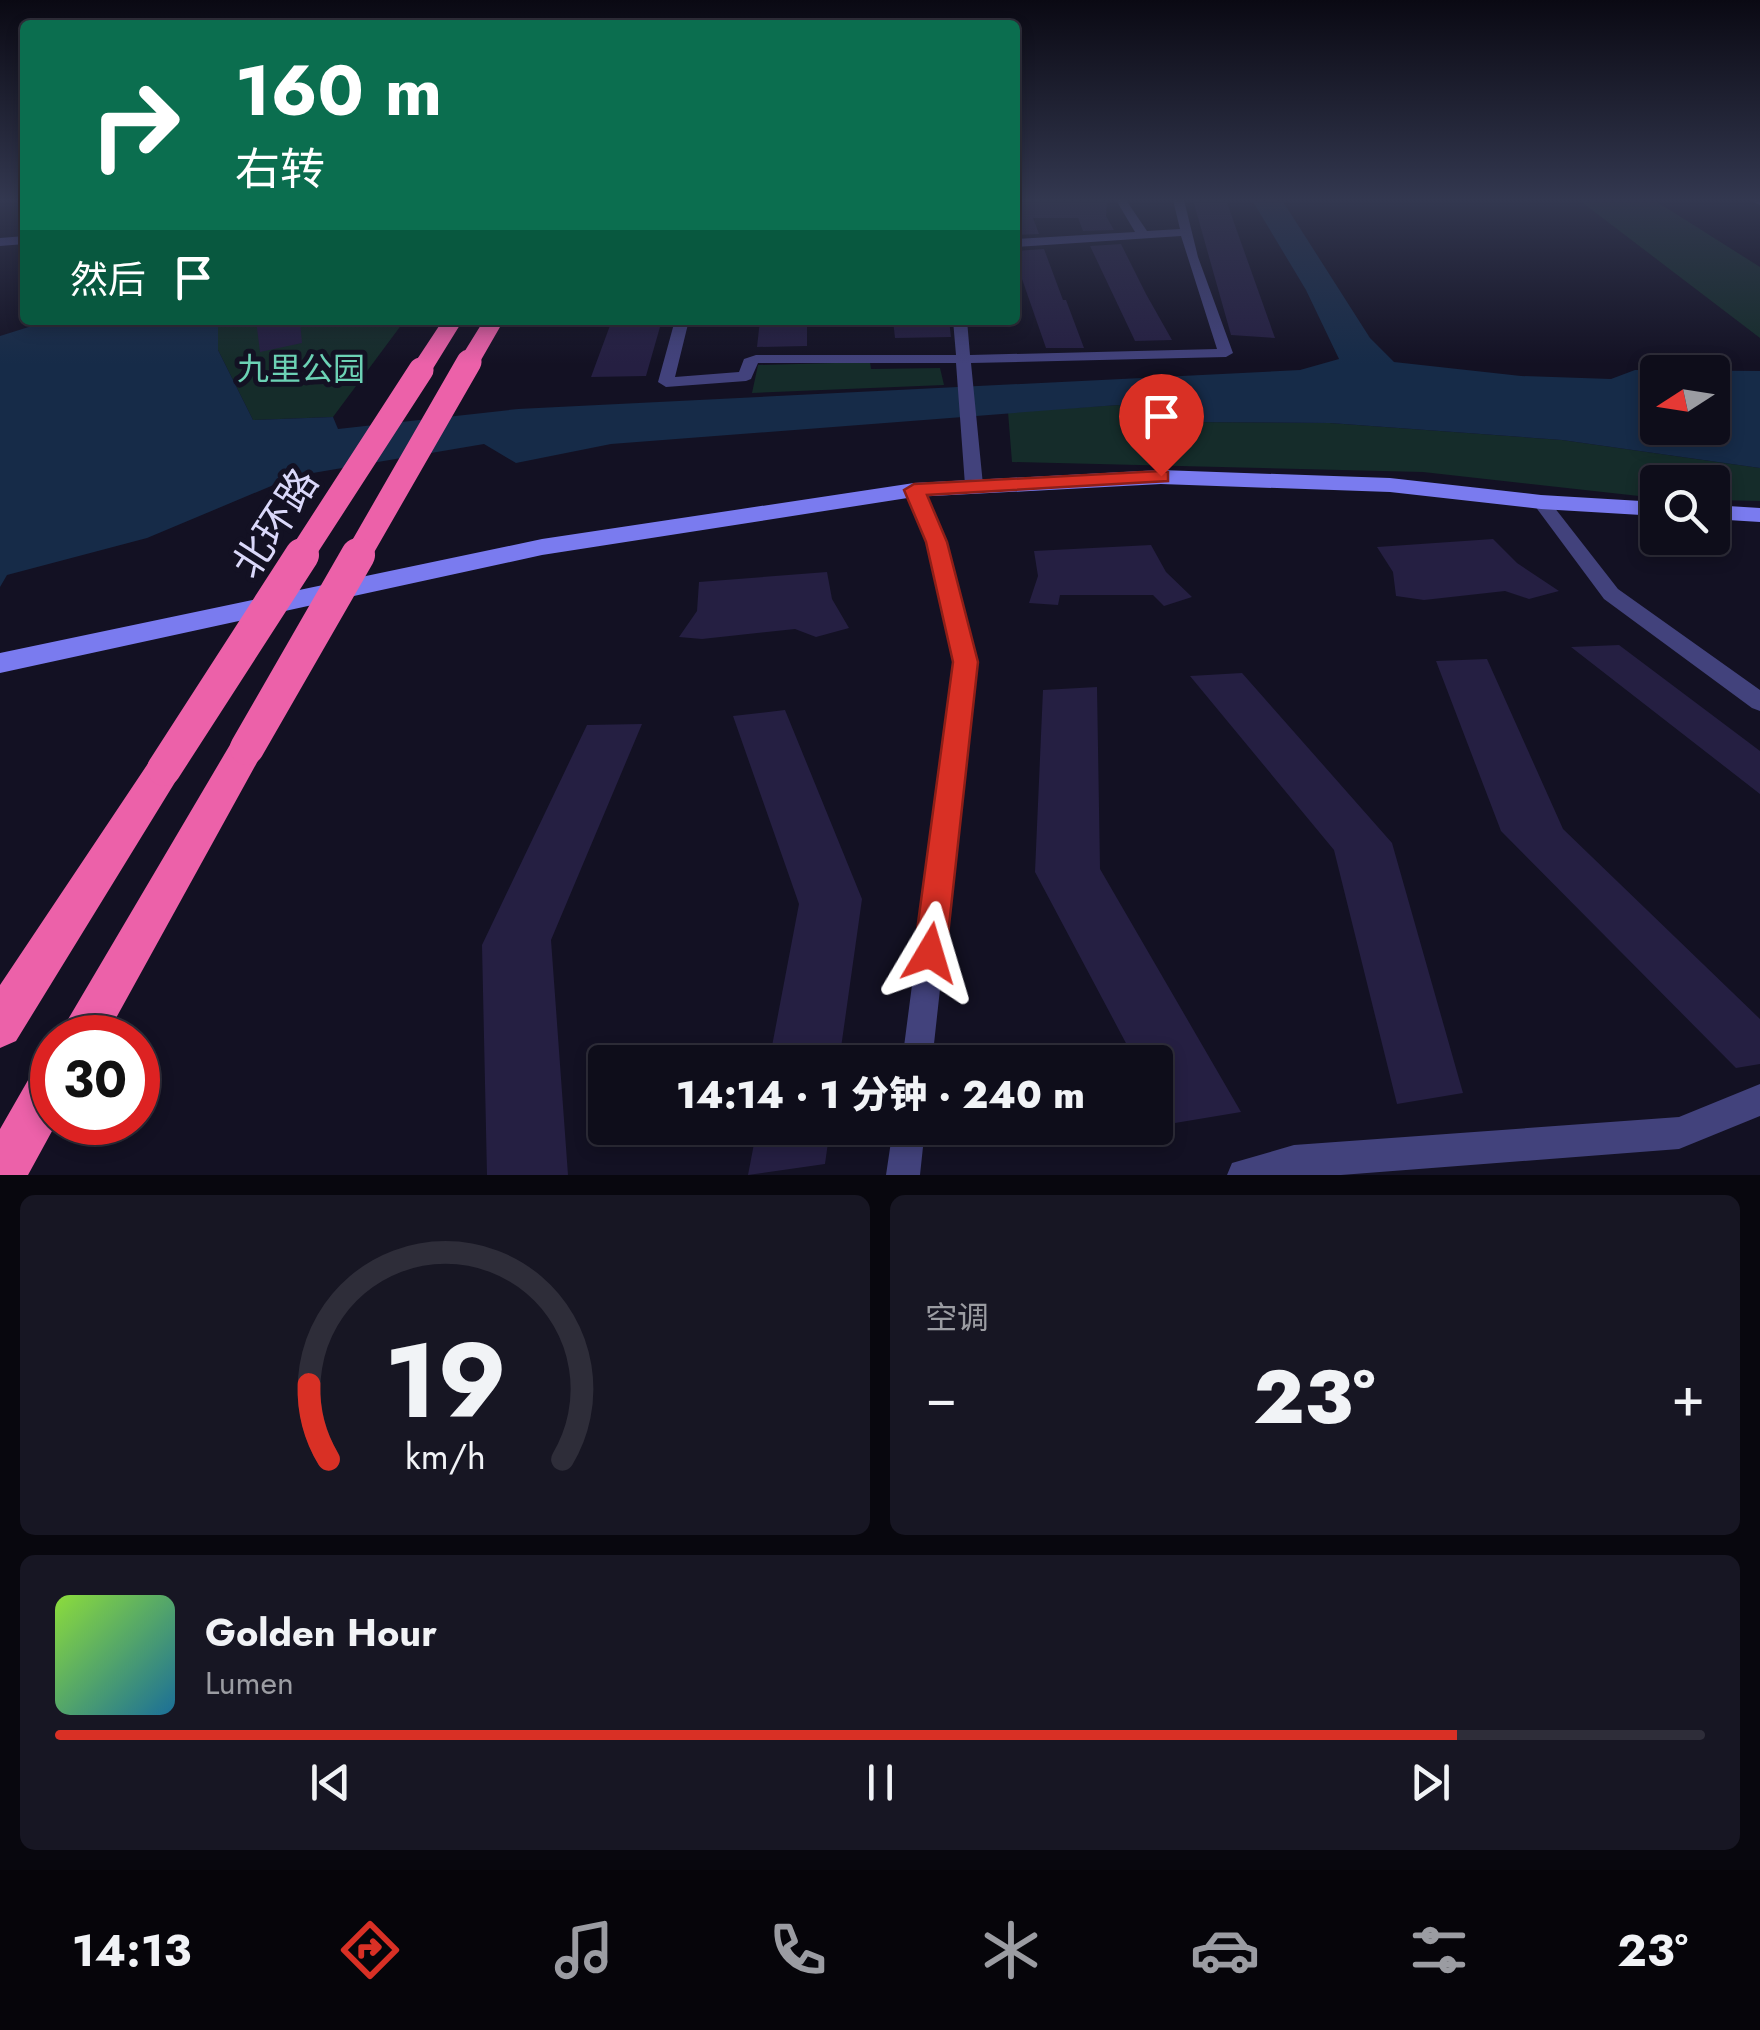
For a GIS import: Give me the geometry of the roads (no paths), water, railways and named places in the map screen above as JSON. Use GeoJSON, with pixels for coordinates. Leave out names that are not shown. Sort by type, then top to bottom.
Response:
{"type":"FeatureCollection","features":[{"type":"Feature","properties":{"kind":"highway","name":"北环路"},"geometry":{"type":"LineString","coordinates":[[0,1025],[450,325]]}},
{"type":"Feature","properties":{"kind":"highway"},"geometry":{"type":"LineString","coordinates":[[93,1015],[491,325]]}},
{"type":"Feature","properties":{"kind":"highway"},"geometry":{"type":"LineString","coordinates":[[0,1175],[30,1123]]}},
{"type":"Feature","properties":{"kind":"street"},"geometry":{"type":"LineString","coordinates":[[681,325],[666,382],[746,376],[749,362],[756,359],[1226,353],[1194,255]]}},
{"type":"Feature","properties":{"kind":"street"},"geometry":{"type":"LineString","coordinates":[[960,325],[974,484]]}},
{"type":"Feature","properties":{"kind":"street"},"geometry":{"type":"LineString","coordinates":[[0,663],[542,547],[974,484],[1161,476],[1390,485],[1540,502],[1640,508]]}},
{"type":"Feature","properties":{"kind":"street"},"geometry":{"type":"LineString","coordinates":[[914,490],[936,542],[965,662],[919,1045]]}},
{"type":"Feature","properties":{"kind":"street"},"geometry":{"type":"LineString","coordinates":[[1540,502],[1611,594],[1760,702]]}},
{"type":"Feature","properties":{"kind":"street"},"geometry":{"type":"LineString","coordinates":[[1730,513],[1760,515]]}},
{"type":"Feature","properties":{"kind":"street"},"geometry":{"type":"LineString","coordinates":[[1244,1175],[1294,1162],[1678,1133],[1760,1100]]}},
{"type":"Feature","properties":{"kind":"street"},"geometry":{"type":"LineString","coordinates":[[904,1175],[907,1145]]}},
{"type":"Feature","properties":{"kind":"water"},"geometry":{"type":"Polygon","coordinates":[[[1285,255],[1317,255],[1370,338],[1394,362],[1521,376],[1611,379],[1640,370],[1640,445],[1730,445],[1730,371],[1760,371],[1760,468],[1562,440],[1330,423],[1184,422],[1118,405],[611,444],[516,463],[484,444],[295,476],[147,538],[7,575],[0,587],[0,336],[35,325],[218,325],[218,350],[253,420],[333,417],[338,429],[518,409],[1300,370],[1339,359],[1285,255]]]}},
{"type":"Feature","properties":{"kind":"park label","name":"九里公园"},"geometry":{"type":"Point","coordinates":[301,369]}}]}
